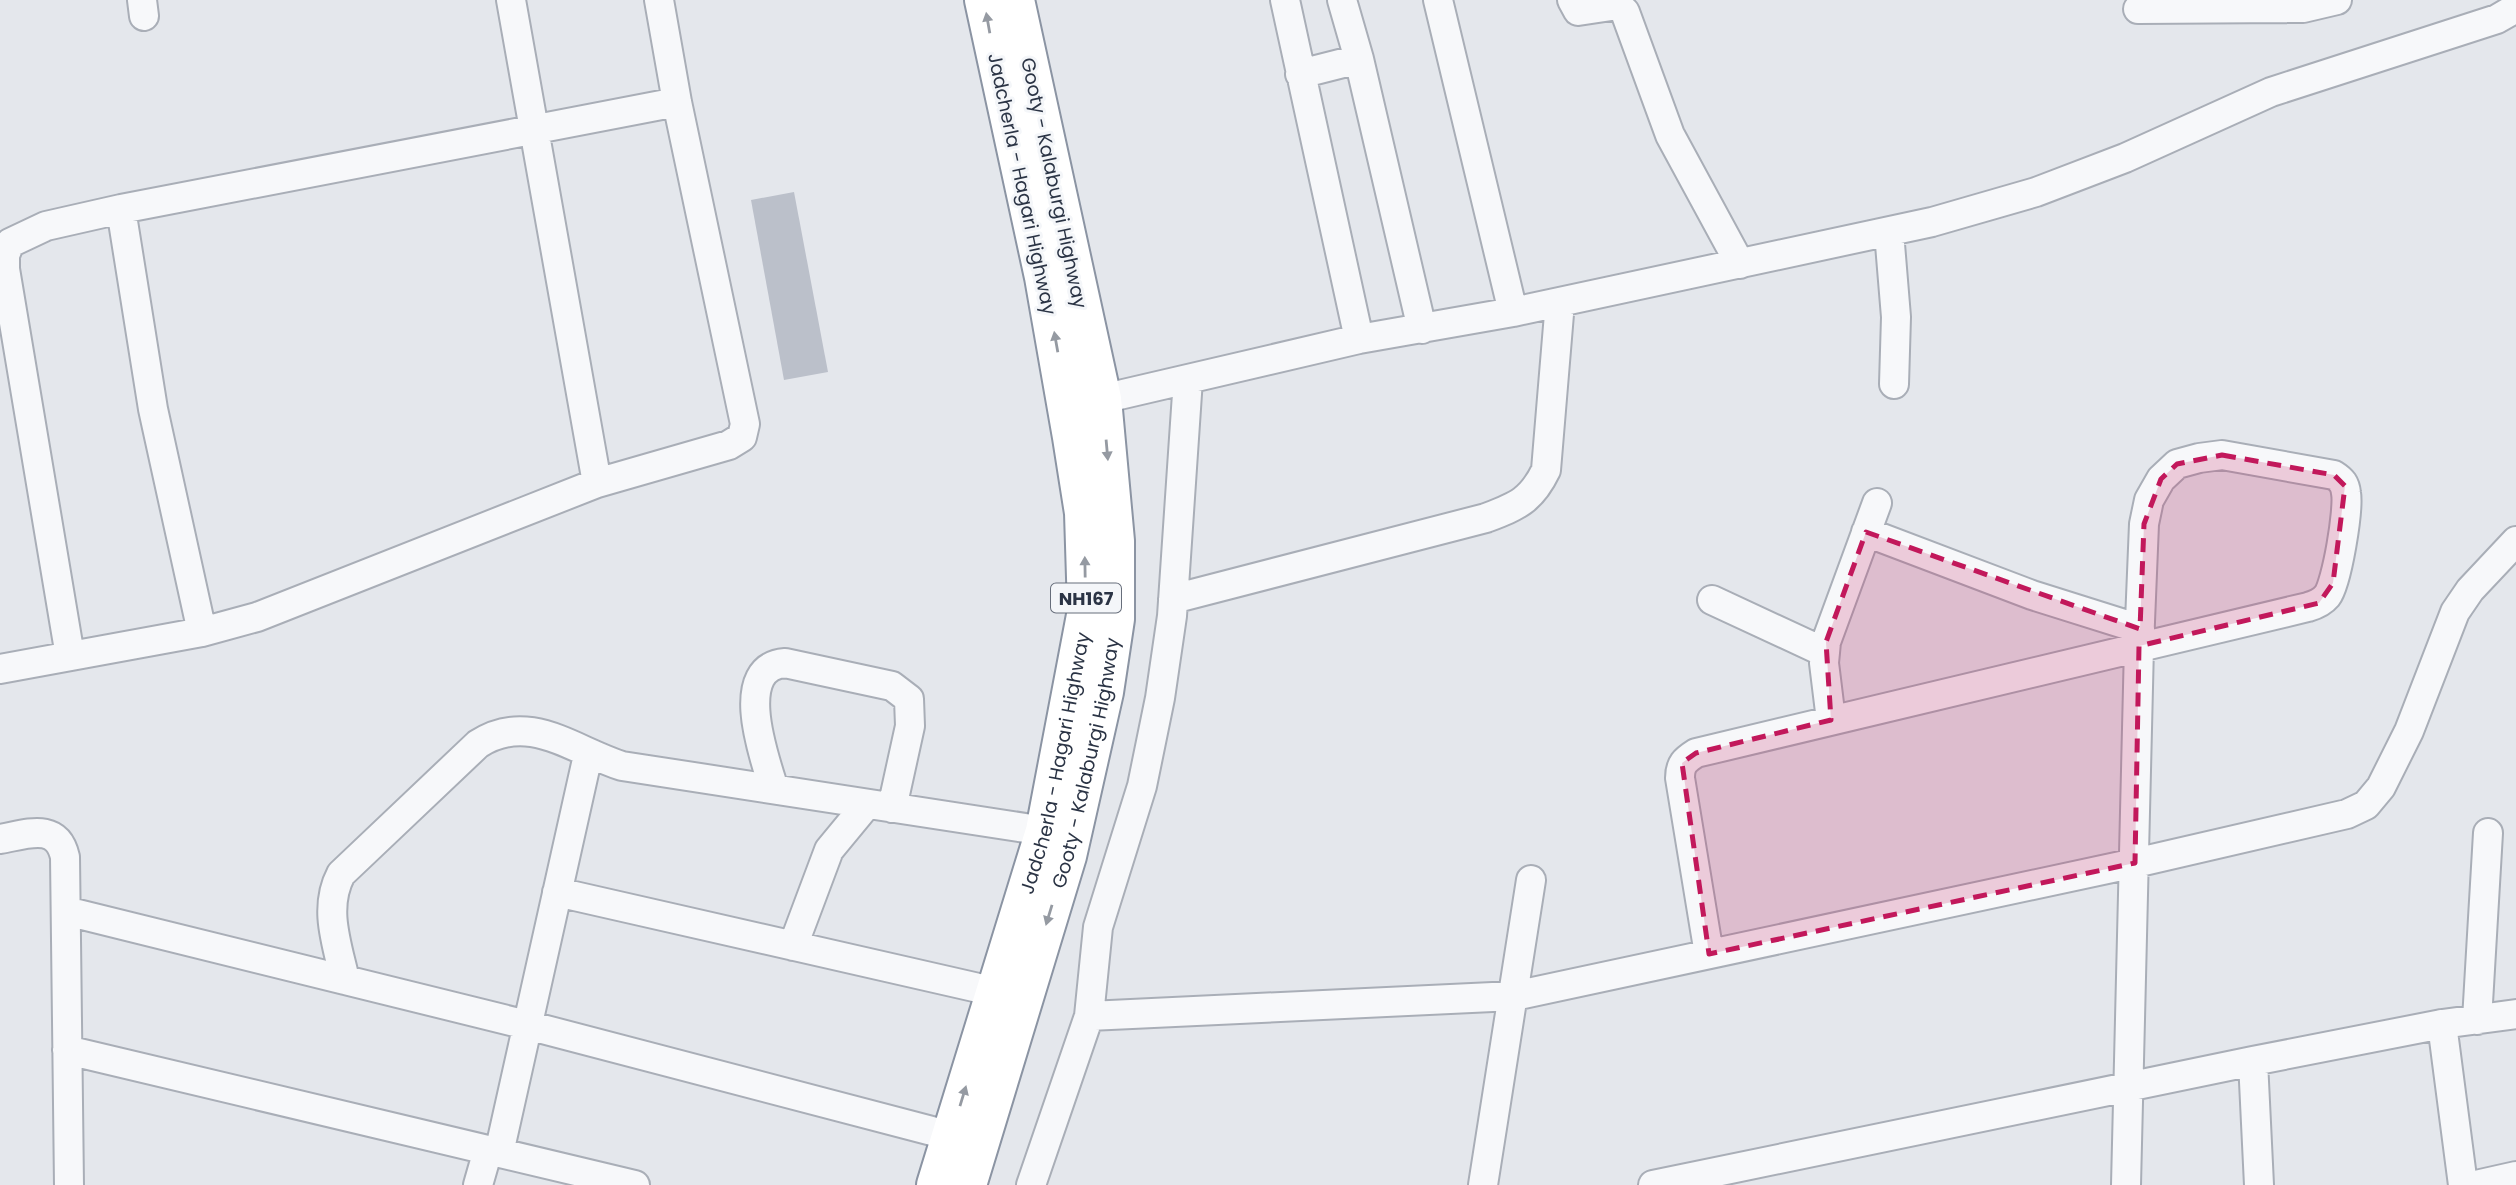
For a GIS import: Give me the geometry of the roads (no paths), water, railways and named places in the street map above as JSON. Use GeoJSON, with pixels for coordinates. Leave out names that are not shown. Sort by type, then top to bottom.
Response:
{"type":"FeatureCollection","features":[{"type":"Feature","properties":{"kind":"highway","name":"Jadcherla - Hagari Highway"},"geometry":{"type":"LineString","coordinates":[[936,1185],[1045,831],[1087,610],[1084,513],[1044,277],[984,0]]}},
{"type":"Feature","properties":{"kind":"highway","name":"Gooty - Kalaburgi Highway"},"geometry":{"type":"LineString","coordinates":[[967,1185],[1067,856],[1104,692],[1115,619],[1115,541],[1102,399],[1014,0]]}},
{"type":"Feature","properties":{"kind":"street"},"geometry":{"type":"LineString","coordinates":[[511,0],[597,483]]}},
{"type":"Feature","properties":{"kind":"street"},"geometry":{"type":"LineString","coordinates":[[0,669],[202,632],[257,617],[597,483],[729,444],[742,437],[743,414],[677,102],[659,0]]}},
{"type":"Feature","properties":{"kind":"street"},"geometry":{"type":"LineString","coordinates":[[1285,0],[1359,339]]}},
{"type":"Feature","properties":{"kind":"street"},"geometry":{"type":"LineString","coordinates":[[1342,0],[1359,59],[1422,329]]}},
{"type":"Feature","properties":{"kind":"street"},"geometry":{"type":"LineString","coordinates":[[1438,0],[1513,312]]}},
{"type":"Feature","properties":{"kind":"street"},"geometry":{"type":"LineString","coordinates":[[1572,0],[1578,11],[1618,5],[1625,12],[1670,135],[1741,264]]}},
{"type":"Feature","properties":{"kind":"street"},"geometry":{"type":"LineString","coordinates":[[2138,9],[2303,8],[2337,0]]}},
{"type":"Feature","properties":{"kind":"street"},"geometry":{"type":"LineString","coordinates":[[1102,399],[1359,339],[1513,312],[1889,232],[2036,192],[2125,158],[2272,92],[2497,19],[2516,8]]}},
{"type":"Feature","properties":{"kind":"street"},"geometry":{"type":"LineString","coordinates":[[1300,74],[1359,59]]}},
{"type":"Feature","properties":{"kind":"street"},"geometry":{"type":"LineString","coordinates":[[70,656],[5,255],[9,243],[21,235],[46,226],[121,209],[677,102]]}},
{"type":"Feature","properties":{"kind":"street"},"geometry":{"type":"LineString","coordinates":[[121,209],[153,409],[202,632]]}},
{"type":"Feature","properties":{"kind":"street"},"geometry":{"type":"LineString","coordinates":[[1889,232],[1896,317],[1894,384]]}},
{"type":"Feature","properties":{"kind":"street"},"geometry":{"type":"LineString","coordinates":[[1173,599],[1486,518],[1513,508],[1534,493],[1546,470],[1560,302]]}},
{"type":"Feature","properties":{"kind":"street"},"geometry":{"type":"LineString","coordinates":[[1031,1185],[1089,1016],[1098,927],[1142,786],[1160,698],[1173,599],[1188,379]]}},
{"type":"Feature","properties":{"kind":"street"},"geometry":{"type":"LineString","coordinates":[[1709,954],[1680,778],[1682,763],[1696,753],[1831,720],[2139,637],[2319,603],[2327,596],[2333,583],[2347,497],[2342,480],[2334,475],[2222,454],[2177,464],[2161,479],[2150,500],[2144,524],[2139,637],[2126,1185]]}},
{"type":"Feature","properties":{"kind":"street"},"geometry":{"type":"LineString","coordinates":[[1831,720],[1824,652],[1877,503]]}},
{"type":"Feature","properties":{"kind":"street"},"geometry":{"type":"LineString","coordinates":[[1866,532],[2139,637]]}},
{"type":"Feature","properties":{"kind":"street"},"geometry":{"type":"LineString","coordinates":[[1089,1016],[1514,996],[2135,863],[2347,814],[2366,805],[2381,787],[2409,731],[2455,612],[2470,590],[2516,541]]}},
{"type":"Feature","properties":{"kind":"street"},"geometry":{"type":"LineString","coordinates":[[1712,600],[1824,652]]}},
{"type":"Feature","properties":{"kind":"street"},"geometry":{"type":"LineString","coordinates":[[774,789],[760,744],[755,705],[763,675],[776,664],[785,663],[892,686],[909,699],[910,726],[880,806],[830,850],[793,946]]}},
{"type":"Feature","properties":{"kind":"street"},"geometry":{"type":"LineString","coordinates":[[345,980],[331,907],[332,890],[341,874],[478,744],[494,734],[511,729],[555,738],[588,755],[632,768],[1045,831]]}},
{"type":"Feature","properties":{"kind":"street"},"geometry":{"type":"LineString","coordinates":[[478,1185],[493,1151],[527,1025],[588,755]]}},
{"type":"Feature","properties":{"kind":"street"},"geometry":{"type":"LineString","coordinates":[[0,839],[42,833],[54,835],[62,842],[65,857],[69,1185]]}},
{"type":"Feature","properties":{"kind":"street"},"geometry":{"type":"LineString","coordinates":[[2477,1020],[2487,833]]}},
{"type":"Feature","properties":{"kind":"street"},"geometry":{"type":"LineString","coordinates":[[1483,1185],[1531,880]]}},
{"type":"Feature","properties":{"kind":"street"},"geometry":{"type":"LineString","coordinates":[[556,892],[996,992]]}},
{"type":"Feature","properties":{"kind":"street"},"geometry":{"type":"LineString","coordinates":[[66,911],[527,1025],[951,1136]]}},
{"type":"Feature","properties":{"kind":"street"},"geometry":{"type":"LineString","coordinates":[[1653,1185],[1879,1141],[2253,1061],[2442,1024],[2516,1014]]}},
{"type":"Feature","properties":{"kind":"street"},"geometry":{"type":"LineString","coordinates":[[2442,1024],[2463,1185]]}},
{"type":"Feature","properties":{"kind":"street"},"geometry":{"type":"LineString","coordinates":[[67,1050],[635,1185]]}},
{"type":"Feature","properties":{"kind":"street"},"geometry":{"type":"LineString","coordinates":[[2253,1061],[2259,1185]]}},
{"type":"Feature","properties":{"kind":"street"},"geometry":{"type":"LineString","coordinates":[[2476,1185],[2516,1176]]}}]}
